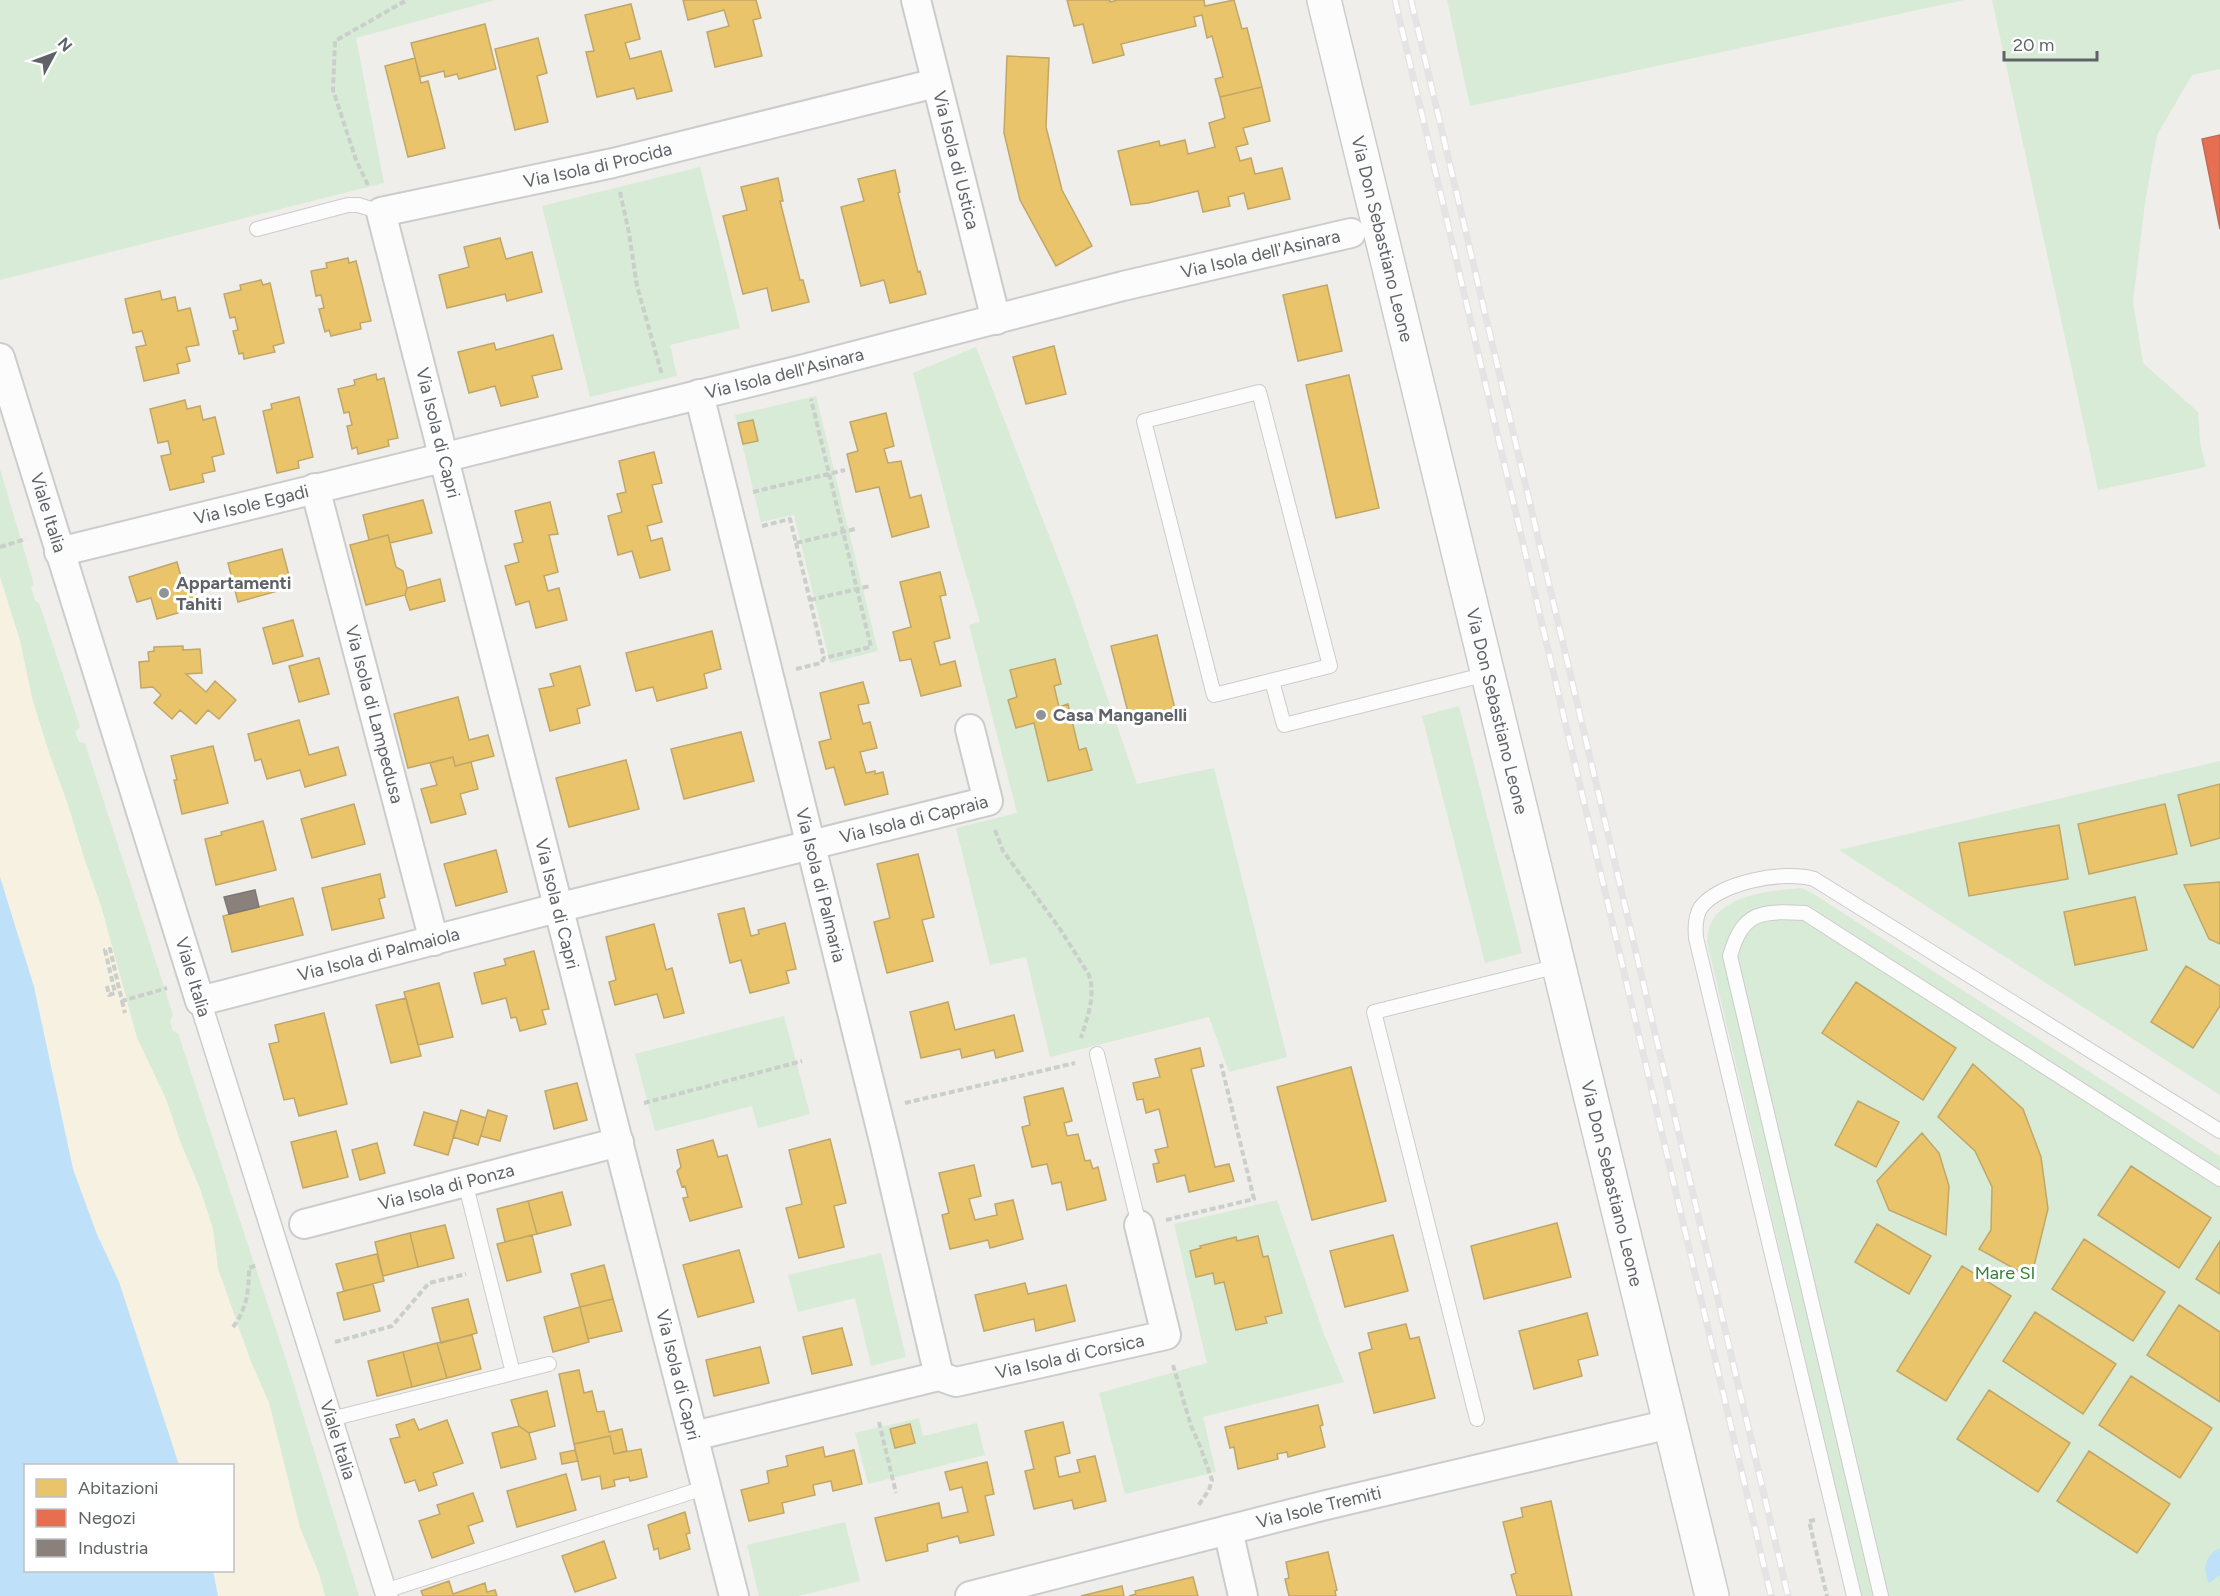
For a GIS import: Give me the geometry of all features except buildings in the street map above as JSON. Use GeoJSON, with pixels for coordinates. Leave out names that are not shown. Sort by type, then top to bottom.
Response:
{"type":"FeatureCollection","features":[{"type":"Feature","properties":{"kind":"street","name":"Via Isola di Ustica"},"geometry":{"type":"LineString","coordinates":[[916,0],[996,321]]}},
{"type":"Feature","properties":{"kind":"street","name":"Via Don Sebastiano Leone"},"geometry":{"type":"LineString","coordinates":[[1324,0],[1712,1596]]}},
{"type":"Feature","properties":{"kind":"street","name":"Via Isola di Procida"},"geometry":{"type":"LineString","coordinates":[[381,212],[613,163],[936,83]]}},
{"type":"Feature","properties":{"kind":"street","name":"Via Isola di Capri"},"geometry":{"type":"LineString","coordinates":[[381,212],[734,1596]]}},
{"type":"Feature","properties":{"kind":"street","name":"Via Isola dell'Asinara"},"geometry":{"type":"LineString","coordinates":[[444,458],[996,321],[1129,285],[1351,233]]}},
{"type":"Feature","properties":{"kind":"street","name":"Viale Italia"},"geometry":{"type":"LineString","coordinates":[[0,358],[386,1593]]}},
{"type":"Feature","properties":{"kind":"street","name":"Via Isola di Palmaria"},"geometry":{"type":"LineString","coordinates":[[699,394],[811,844],[939,1376]]}},
{"type":"Feature","properties":{"kind":"street","name":"Via Isole Egadi"},"geometry":{"type":"LineString","coordinates":[[59,552],[444,458]]}},
{"type":"Feature","properties":{"kind":"street","name":"Via Isola di Lampedusa"},"geometry":{"type":"LineString","coordinates":[[315,488],[434,941]]}},
{"type":"Feature","properties":{"kind":"street","name":"Via Isola di Capraia"},"geometry":{"type":"LineString","coordinates":[[557,908],[988,801],[969,729]]}},
{"type":"Feature","properties":{"kind":"street","name":"Via Isola di Palmaiola"},"geometry":{"type":"LineString","coordinates":[[200,1002],[557,908]]}},
{"type":"Feature","properties":{"kind":"street","name":"Via Isola di Ponza"},"geometry":{"type":"LineString","coordinates":[[274,1234],[304,1224],[618,1142]]}},
{"type":"Feature","properties":{"kind":"street","name":"Via Isola di Corsica"},"geometry":{"type":"LineString","coordinates":[[694,1436],[939,1376],[956,1382],[1166,1335],[1139,1226]]}},
{"type":"Feature","properties":{"kind":"street","name":"Via Isole Tremiti"},"geometry":{"type":"LineString","coordinates":[[970,1596],[1322,1506],[1670,1424]]}},
{"type":"Feature","properties":{"kind":"street"},"geometry":{"type":"LineString","coordinates":[[1228,1530],[1243,1596]]}},
{"type":"Feature","properties":{"kind":"lane","name":"Via Isola di Procida"},"geometry":{"type":"LineString","coordinates":[[257,229],[348,205],[358,205],[381,212]]}},
{"type":"Feature","properties":{"kind":"lane"},"geometry":{"type":"LineString","coordinates":[[1259,392],[1329,666],[1272,681],[1214,695],[1144,421],[1259,392]]}},
{"type":"Feature","properties":{"kind":"lane"},"geometry":{"type":"LineString","coordinates":[[1272,681],[1284,725],[1488,674]]}},
{"type":"Feature","properties":{"kind":"lane"},"geometry":{"type":"LineString","coordinates":[[1854,1596],[1696,938],[1696,917],[1701,908],[1712,897],[1748,882],[1792,875],[1814,879],[2220,1131]]}},
{"type":"Feature","properties":{"kind":"lane"},"geometry":{"type":"LineString","coordinates":[[1881,1596],[1730,956],[1736,936],[1745,923],[1760,915],[1784,912],[1805,913],[2220,1179]]}},
{"type":"Feature","properties":{"kind":"lane"},"geometry":{"type":"LineString","coordinates":[[1477,1419],[1374,1012],[1558,966]]}},
{"type":"Feature","properties":{"kind":"lane","name":"Via Isola di Corsica"},"geometry":{"type":"LineString","coordinates":[[1091,1057],[1139,1226]]}},
{"type":"Feature","properties":{"kind":"lane"},"geometry":{"type":"LineString","coordinates":[[465,1182],[513,1373]]}},
{"type":"Feature","properties":{"kind":"lane"},"geometry":{"type":"LineString","coordinates":[[331,1419],[549,1364]]}},
{"type":"Feature","properties":{"kind":"lane"},"geometry":{"type":"LineString","coordinates":[[386,1593],[707,1487]]}},
{"type":"Feature","properties":{"kind":"path"},"geometry":{"type":"LineString","coordinates":[[381,212],[356,160],[333,90],[335,41],[407,0]]}},
{"type":"Feature","properties":{"kind":"path"},"geometry":{"type":"LineString","coordinates":[[613,163],[629,233],[637,286],[669,402]]}},
{"type":"Feature","properties":{"kind":"path"},"geometry":{"type":"LineString","coordinates":[[755,528],[790,519],[823,660],[871,646],[811,397]]}},
{"type":"Feature","properties":{"kind":"path"},"geometry":{"type":"LineString","coordinates":[[746,493],[845,470]]}},
{"type":"Feature","properties":{"kind":"path"},"geometry":{"type":"LineString","coordinates":[[796,543],[855,529]]}},
{"type":"Feature","properties":{"kind":"path"},"geometry":{"type":"LineString","coordinates":[[0,547],[22,540]]}},
{"type":"Feature","properties":{"kind":"path"},"geometry":{"type":"LineString","coordinates":[[810,600],[870,586]]}},
{"type":"Feature","properties":{"kind":"path"},"geometry":{"type":"LineString","coordinates":[[988,801],[995,833],[1003,850],[1060,929],[1092,983],[1090,1009],[1079,1045]]}},
{"type":"Feature","properties":{"kind":"path"},"geometry":{"type":"LineString","coordinates":[[107,986],[109,994],[115,993],[105,950],[110,949],[125,1013]]}},
{"type":"Feature","properties":{"kind":"path"},"geometry":{"type":"LineString","coordinates":[[122,1001],[165,989]]}},
{"type":"Feature","properties":{"kind":"path"},"geometry":{"type":"LineString","coordinates":[[900,1104],[1091,1057]]}},
{"type":"Feature","properties":{"kind":"path"},"geometry":{"type":"LineString","coordinates":[[644,1103],[802,1061]]}},
{"type":"Feature","properties":{"kind":"path"},"geometry":{"type":"LineString","coordinates":[[1139,1226],[1254,1199],[1221,1064]]}},
{"type":"Feature","properties":{"kind":"path"},"geometry":{"type":"LineString","coordinates":[[233,1327],[245,1308],[249,1268],[281,1257]]}},
{"type":"Feature","properties":{"kind":"path"},"geometry":{"type":"LineString","coordinates":[[343,1340],[392,1326],[429,1282],[470,1273]]}},
{"type":"Feature","properties":{"kind":"path"},"geometry":{"type":"LineString","coordinates":[[1176,1378],[1191,1426],[1212,1480],[1209,1490],[1197,1507]]}},
{"type":"Feature","properties":{"kind":"path"},"geometry":{"type":"LineString","coordinates":[[872,1392],[896,1493]]}},
{"type":"Feature","properties":{"kind":"path"},"geometry":{"type":"LineString","coordinates":[[1809,1521],[1827,1596]]}},
{"type":"Feature","properties":{"kind":"green space"},"geometry":{"type":"Polygon","coordinates":[[[0,0],[495,0],[356,38],[384,183],[0,280],[0,0]]]}},
{"type":"Feature","properties":{"kind":"green space"},"geometry":{"type":"Polygon","coordinates":[[[1447,0],[1964,0],[1470,106],[1447,0]]]}},
{"type":"Feature","properties":{"kind":"green space"},"geometry":{"type":"Polygon","coordinates":[[[1992,0],[2220,0],[2220,69],[2192,75],[2157,135],[2145,203],[2133,302],[2143,363],[2198,412],[2200,442],[2206,467],[2098,490],[1992,0]]]}},
{"type":"Feature","properties":{"kind":"green space"},"geometry":{"type":"Polygon","coordinates":[[[700,167],[740,328],[670,345],[677,376],[590,397],[542,206],[700,167]]]}},
{"type":"Feature","properties":{"kind":"green space"},"geometry":{"type":"Polygon","coordinates":[[[976,347],[1072,595],[1137,784],[1214,768],[1287,1057],[1229,1072],[1209,1017],[1050,1057],[1026,957],[990,965],[956,828],[1017,813],[969,625],[980,622],[913,373],[976,347]]]}},
{"type":"Feature","properties":{"kind":"green space"},"geometry":{"type":"Polygon","coordinates":[[[816,396],[878,651],[830,663],[794,515],[761,522],[735,415],[816,396]]]}},
{"type":"Feature","properties":{"kind":"green space"},"geometry":{"type":"Polygon","coordinates":[[[0,469],[34,584],[31,587],[35,601],[39,603],[80,727],[75,731],[79,742],[85,743],[173,1015],[170,1021],[173,1031],[178,1033],[288,1366],[359,1596],[325,1596],[319,1574],[300,1528],[269,1403],[251,1362],[218,1269],[213,1229],[200,1189],[166,1099],[137,1038],[101,906],[32,698],[20,641],[0,577],[0,469]]]}},
{"type":"Feature","properties":{"kind":"green space"},"geometry":{"type":"Polygon","coordinates":[[[1459,706],[1522,953],[1485,963],[1422,716],[1459,706]]]}},
{"type":"Feature","properties":{"kind":"green space"},"geometry":{"type":"Polygon","coordinates":[[[2220,761],[2220,1095],[1839,850],[2220,761]]]}},
{"type":"Feature","properties":{"kind":"green space","name":"Mare SI"},"geometry":{"type":"Polygon","coordinates":[[[1802,888],[2220,1156],[2220,1596],[1861,1596],[1707,942],[1711,923],[1718,913],[1728,906],[1752,895],[1802,888]]]}},
{"type":"Feature","properties":{"kind":"green space"},"geometry":{"type":"Polygon","coordinates":[[[784,1016],[810,1114],[758,1128],[752,1106],[655,1131],[635,1054],[784,1016]]]}},
{"type":"Feature","properties":{"kind":"green space"},"geometry":{"type":"Polygon","coordinates":[[[1277,1200],[1324,1334],[1344,1382],[1203,1417],[1216,1472],[1125,1494],[1099,1393],[1207,1363],[1174,1224],[1277,1200]]]}},
{"type":"Feature","properties":{"kind":"green space"},"geometry":{"type":"Polygon","coordinates":[[[881,1253],[906,1357],[871,1366],[855,1298],[798,1312],[788,1275],[881,1253]]]}},
{"type":"Feature","properties":{"kind":"green space"},"geometry":{"type":"Polygon","coordinates":[[[919,1418],[923,1436],[977,1423],[985,1455],[868,1484],[855,1433],[919,1418]]]}},
{"type":"Feature","properties":{"kind":"green space"},"geometry":{"type":"Polygon","coordinates":[[[845,1522],[860,1581],[798,1596],[759,1596],[747,1545],[845,1522]]]}},
{"type":"Feature","properties":{"kind":"sand"},"geometry":{"type":"Polygon","coordinates":[[[0,577],[20,641],[32,698],[101,906],[137,1038],[166,1099],[200,1189],[213,1229],[218,1269],[251,1362],[269,1403],[300,1528],[319,1574],[325,1596],[218,1596],[213,1572],[234,1572],[234,1464],[179,1464],[119,1282],[96,1232],[73,1169],[34,987],[0,877],[0,577]]]}},
{"type":"Feature","properties":{"kind":"water"},"geometry":{"type":"Polygon","coordinates":[[[0,877],[34,987],[73,1169],[96,1232],[119,1282],[179,1464],[24,1464],[24,1572],[213,1572],[218,1596],[0,1596],[0,877]]]}},
{"type":"Feature","properties":{"kind":"water"},"geometry":{"type":"Polygon","coordinates":[[[2220,1548],[2220,1575],[2209,1583],[2206,1563],[2211,1554],[2220,1548]]]}},
{"type":"Feature","properties":{"kind":"railway"},"geometry":{"type":"LineString","coordinates":[[1395,0],[1771,1596]]}},
{"type":"Feature","properties":{"kind":"railway"},"geometry":{"type":"LineString","coordinates":[[1411,0],[1788,1596]]}},
{"type":"Feature","properties":{"kind":"place","name":"Appartamenti Tahiti"},"geometry":{"type":"Point","coordinates":[164,593]}},
{"type":"Feature","properties":{"kind":"place","name":"Casa Manganelli"},"geometry":{"type":"Point","coordinates":[1041,715]}}]}
